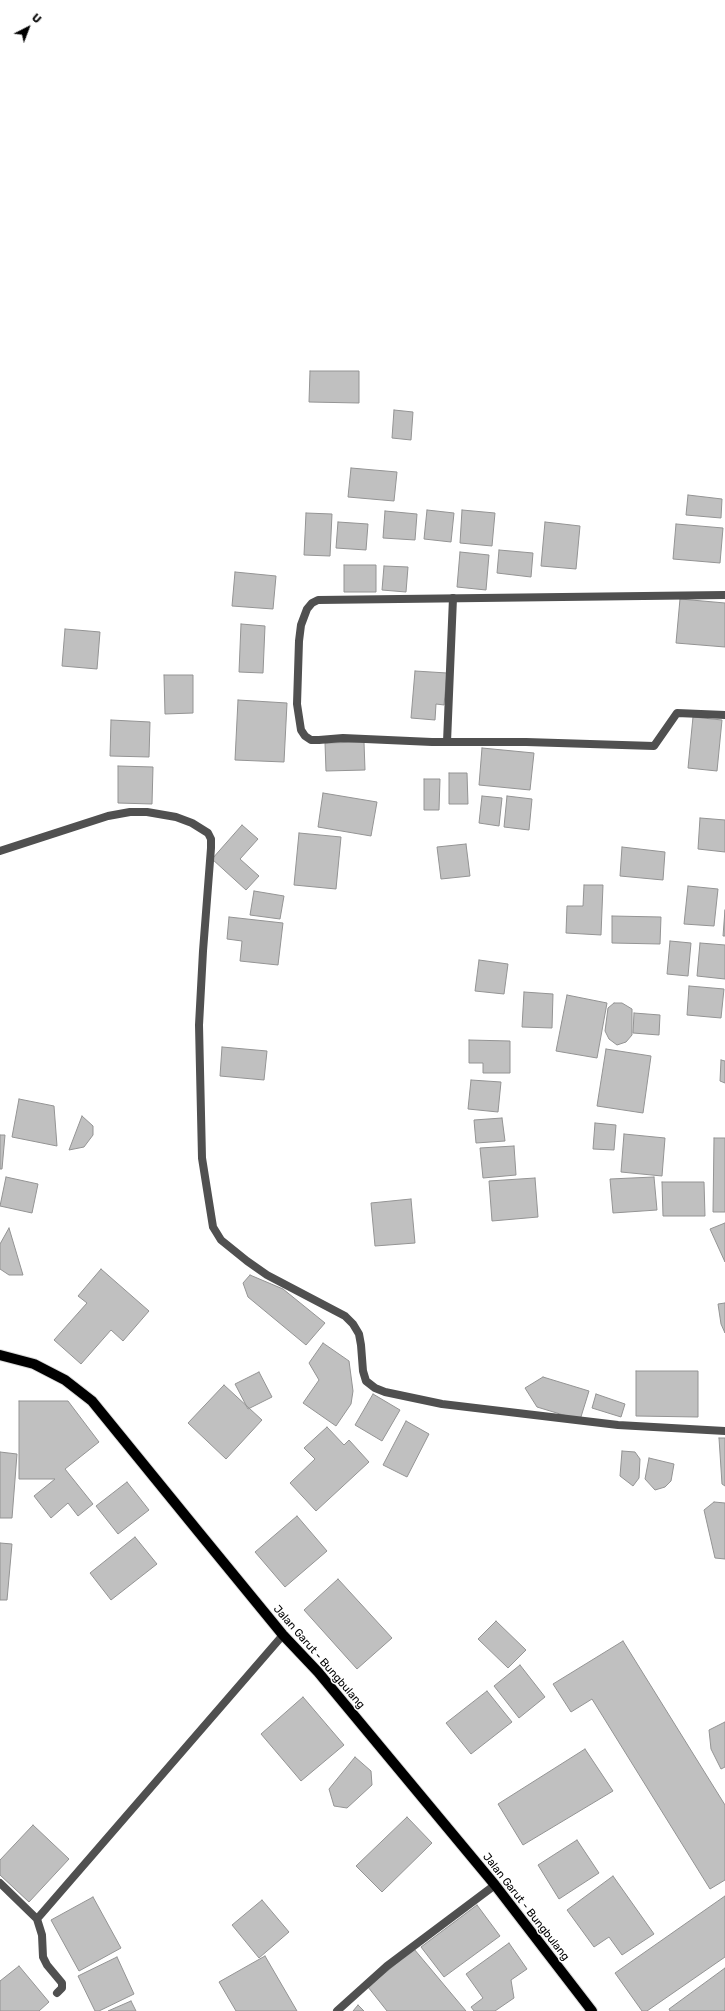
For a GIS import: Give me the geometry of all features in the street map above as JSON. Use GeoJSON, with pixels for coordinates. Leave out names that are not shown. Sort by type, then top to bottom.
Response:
{"type":"FeatureCollection","features":[{"type":"Feature","properties":{"kind":"main road","name":"Jalan Garut - Bungbulang"},"geometry":{"type":"LineString","coordinates":[[0,1355],[34,1364],[65,1380],[92,1401],[284,1635],[318,1672],[495,1885],[592,2011]]}},
{"type":"Feature","properties":{"kind":"street"},"geometry":{"type":"LineString","coordinates":[[725,595],[318,600],[312,603],[303,617],[299,641],[297,716],[301,730],[305,736],[311,740],[343,738],[447,742],[526,742],[654,746],[677,713],[725,715]]}},
{"type":"Feature","properties":{"kind":"street"},"geometry":{"type":"LineString","coordinates":[[447,742],[453,598]]}},
{"type":"Feature","properties":{"kind":"street"},"geometry":{"type":"LineString","coordinates":[[0,851],[108,816],[130,812],[147,812],[176,818],[192,823],[208,833],[211,839],[211,848],[199,1025],[202,1158],[213,1228],[221,1240],[262,1271],[345,1316],[359,1334],[363,1371],[366,1381],[374,1388],[385,1392],[442,1404],[588,1422],[725,1431]]}},
{"type":"Feature","properties":{"kind":"street"},"geometry":{"type":"LineString","coordinates":[[37,1919],[284,1635]]}},
{"type":"Feature","properties":{"kind":"street"},"geometry":{"type":"LineString","coordinates":[[0,1883],[37,1919],[42,1935],[43,1957],[47,1966],[62,1983],[62,1988],[57,1993]]}},
{"type":"Feature","properties":{"kind":"street"},"geometry":{"type":"LineString","coordinates":[[337,2011],[387,1966],[495,1885]]}},
{"type":"Feature","properties":{"kind":"building"},"geometry":{"type":"Polygon","coordinates":[[[310,371],[359,371],[359,403],[309,402],[310,371]]]}},
{"type":"Feature","properties":{"kind":"building"},"geometry":{"type":"Polygon","coordinates":[[[394,410],[413,412],[411,440],[392,438],[394,410]]]}},
{"type":"Feature","properties":{"kind":"building"},"geometry":{"type":"Polygon","coordinates":[[[351,468],[397,472],[394,501],[348,497],[351,468]]]}},
{"type":"Feature","properties":{"kind":"building"},"geometry":{"type":"Polygon","coordinates":[[[688,495],[722,499],[721,518],[686,515],[688,495]]]}},
{"type":"Feature","properties":{"kind":"building"},"geometry":{"type":"Polygon","coordinates":[[[427,510],[454,513],[451,542],[424,539],[427,510]]]}},
{"type":"Feature","properties":{"kind":"building"},"geometry":{"type":"Polygon","coordinates":[[[462,510],[495,513],[492,546],[460,543],[462,510]]]}},
{"type":"Feature","properties":{"kind":"building"},"geometry":{"type":"Polygon","coordinates":[[[385,511],[417,514],[415,540],[383,538],[385,511]]]}},
{"type":"Feature","properties":{"kind":"building"},"geometry":{"type":"Polygon","coordinates":[[[306,513],[332,514],[330,556],[304,555],[306,513]]]}},
{"type":"Feature","properties":{"kind":"building"},"geometry":{"type":"Polygon","coordinates":[[[338,522],[368,524],[366,550],[336,548],[338,522]]]}},
{"type":"Feature","properties":{"kind":"building"},"geometry":{"type":"Polygon","coordinates":[[[545,522],[580,526],[576,569],[541,566],[545,522]]]}},
{"type":"Feature","properties":{"kind":"building"},"geometry":{"type":"Polygon","coordinates":[[[676,524],[723,528],[720,563],[673,559],[676,524]]]}},
{"type":"Feature","properties":{"kind":"building"},"geometry":{"type":"Polygon","coordinates":[[[499,550],[533,553],[531,577],[497,573],[499,550]]]}},
{"type":"Feature","properties":{"kind":"building"},"geometry":{"type":"Polygon","coordinates":[[[460,552],[489,555],[486,590],[457,587],[460,552]]]}},
{"type":"Feature","properties":{"kind":"building"},"geometry":{"type":"Polygon","coordinates":[[[344,565],[376,565],[376,592],[344,592],[344,565]]]}},
{"type":"Feature","properties":{"kind":"building"},"geometry":{"type":"Polygon","coordinates":[[[384,566],[408,567],[406,592],[382,590],[384,566]]]}},
{"type":"Feature","properties":{"kind":"building"},"geometry":{"type":"Polygon","coordinates":[[[235,572],[276,576],[273,609],[232,606],[235,572]]]}},
{"type":"Feature","properties":{"kind":"building"},"geometry":{"type":"Polygon","coordinates":[[[680,599],[725,603],[725,647],[676,643],[680,599]]]}},
{"type":"Feature","properties":{"kind":"building"},"geometry":{"type":"Polygon","coordinates":[[[241,624],[265,626],[263,673],[239,672],[241,624]]]}},
{"type":"Feature","properties":{"kind":"building"},"geometry":{"type":"Polygon","coordinates":[[[65,629],[100,632],[97,669],[62,666],[65,629]]]}},
{"type":"Feature","properties":{"kind":"building"},"geometry":{"type":"Polygon","coordinates":[[[415,671],[447,673],[444,705],[436,704],[435,720],[411,718],[415,671]]]}},
{"type":"Feature","properties":{"kind":"building"},"geometry":{"type":"Polygon","coordinates":[[[164,675],[193,675],[193,713],[165,714],[164,675]]]}},
{"type":"Feature","properties":{"kind":"building"},"geometry":{"type":"Polygon","coordinates":[[[238,700],[287,703],[284,762],[235,760],[238,700]]]}},
{"type":"Feature","properties":{"kind":"building"},"geometry":{"type":"Polygon","coordinates":[[[693,717],[722,720],[717,771],[688,768],[693,717]]]}},
{"type":"Feature","properties":{"kind":"building"},"geometry":{"type":"Polygon","coordinates":[[[111,720],[150,722],[149,757],[110,756],[111,720]]]}},
{"type":"Feature","properties":{"kind":"building"},"geometry":{"type":"Polygon","coordinates":[[[364,742],[365,770],[326,771],[325,743],[364,742]]]}},
{"type":"Feature","properties":{"kind":"building"},"geometry":{"type":"Polygon","coordinates":[[[482,748],[534,753],[530,790],[479,785],[482,748]]]}},
{"type":"Feature","properties":{"kind":"building"},"geometry":{"type":"Polygon","coordinates":[[[118,766],[153,767],[152,804],[118,803],[118,766]]]}},
{"type":"Feature","properties":{"kind":"building"},"geometry":{"type":"Polygon","coordinates":[[[449,773],[467,773],[468,804],[449,804],[449,773]]]}},
{"type":"Feature","properties":{"kind":"building"},"geometry":{"type":"Polygon","coordinates":[[[424,779],[440,779],[439,810],[424,810],[424,779]]]}},
{"type":"Feature","properties":{"kind":"building"},"geometry":{"type":"Polygon","coordinates":[[[323,793],[377,802],[371,836],[318,827],[323,793]]]}},
{"type":"Feature","properties":{"kind":"building"},"geometry":{"type":"Polygon","coordinates":[[[482,796],[502,798],[499,826],[479,823],[482,796]]]}},
{"type":"Feature","properties":{"kind":"building"},"geometry":{"type":"Polygon","coordinates":[[[507,796],[532,799],[529,830],[504,827],[507,796]]]}},
{"type":"Feature","properties":{"kind":"building"},"geometry":{"type":"Polygon","coordinates":[[[700,818],[725,820],[725,852],[698,849],[700,818]]]}},
{"type":"Feature","properties":{"kind":"building"},"geometry":{"type":"Polygon","coordinates":[[[242,825],[258,839],[240,859],[259,876],[246,890],[212,859],[242,825]]]}},
{"type":"Feature","properties":{"kind":"building"},"geometry":{"type":"Polygon","coordinates":[[[299,833],[341,837],[336,889],[294,885],[299,833]]]}},
{"type":"Feature","properties":{"kind":"building"},"geometry":{"type":"Polygon","coordinates":[[[466,844],[470,876],[441,879],[437,847],[466,844]]]}},
{"type":"Feature","properties":{"kind":"building"},"geometry":{"type":"Polygon","coordinates":[[[622,847],[665,852],[663,880],[620,876],[622,847]]]}},
{"type":"Feature","properties":{"kind":"building"},"geometry":{"type":"Polygon","coordinates":[[[584,885],[603,885],[601,935],[566,933],[567,906],[583,906],[584,885]]]}},
{"type":"Feature","properties":{"kind":"building"},"geometry":{"type":"Polygon","coordinates":[[[688,886],[718,889],[714,926],[684,924],[688,886]]]}},
{"type":"Feature","properties":{"kind":"building"},"geometry":{"type":"Polygon","coordinates":[[[254,891],[284,896],[280,919],[250,915],[254,891]]]}},
{"type":"Feature","properties":{"kind":"building"},"geometry":{"type":"Polygon","coordinates":[[[725,910],[725,936],[723,936],[725,910]]]}},
{"type":"Feature","properties":{"kind":"building"},"geometry":{"type":"Polygon","coordinates":[[[612,916],[661,917],[660,944],[612,943],[612,916]]]}},
{"type":"Feature","properties":{"kind":"building"},"geometry":{"type":"Polygon","coordinates":[[[229,917],[283,923],[278,965],[240,961],[242,941],[227,939],[229,917]]]}},
{"type":"Feature","properties":{"kind":"building"},"geometry":{"type":"Polygon","coordinates":[[[670,941],[691,943],[688,976],[667,974],[670,941]]]}},
{"type":"Feature","properties":{"kind":"building"},"geometry":{"type":"Polygon","coordinates":[[[700,943],[725,945],[725,979],[697,976],[700,943]]]}},
{"type":"Feature","properties":{"kind":"building"},"geometry":{"type":"Polygon","coordinates":[[[479,960],[508,964],[504,994],[475,991],[479,960]]]}},
{"type":"Feature","properties":{"kind":"building"},"geometry":{"type":"Polygon","coordinates":[[[689,986],[724,989],[721,1018],[687,1015],[689,986]]]}},
{"type":"Feature","properties":{"kind":"building"},"geometry":{"type":"Polygon","coordinates":[[[524,992],[553,994],[552,1028],[522,1027],[524,992]]]}},
{"type":"Feature","properties":{"kind":"building"},"geometry":{"type":"Polygon","coordinates":[[[567,995],[607,1003],[597,1058],[556,1051],[567,995]]]}},
{"type":"Feature","properties":{"kind":"building"},"geometry":{"type":"Polygon","coordinates":[[[614,1003],[622,1003],[632,1009],[632,1035],[626,1042],[617,1045],[609,1039],[605,1031],[608,1008],[614,1003]]]}},
{"type":"Feature","properties":{"kind":"building"},"geometry":{"type":"Polygon","coordinates":[[[634,1013],[660,1015],[659,1035],[633,1033],[634,1013]]]}},
{"type":"Feature","properties":{"kind":"building"},"geometry":{"type":"Polygon","coordinates":[[[469,1040],[510,1041],[510,1073],[483,1073],[483,1063],[469,1063],[469,1040]]]}},
{"type":"Feature","properties":{"kind":"building"},"geometry":{"type":"Polygon","coordinates":[[[222,1047],[267,1051],[264,1080],[220,1076],[222,1047]]]}},
{"type":"Feature","properties":{"kind":"building"},"geometry":{"type":"Polygon","coordinates":[[[606,1049],[651,1056],[643,1113],[597,1106],[606,1049]]]}},
{"type":"Feature","properties":{"kind":"building"},"geometry":{"type":"Polygon","coordinates":[[[721,1060],[725,1061],[725,1083],[720,1081],[721,1060]]]}},
{"type":"Feature","properties":{"kind":"building"},"geometry":{"type":"Polygon","coordinates":[[[471,1080],[501,1082],[498,1112],[468,1109],[471,1080]]]}},
{"type":"Feature","properties":{"kind":"building"},"geometry":{"type":"Polygon","coordinates":[[[19,1099],[54,1106],[57,1146],[12,1137],[19,1099]]]}},
{"type":"Feature","properties":{"kind":"building"},"geometry":{"type":"Polygon","coordinates":[[[82,1116],[93,1126],[93,1135],[84,1147],[69,1150],[82,1116]]]}},
{"type":"Feature","properties":{"kind":"building"},"geometry":{"type":"Polygon","coordinates":[[[502,1118],[505,1141],[476,1143],[474,1120],[502,1118]]]}},
{"type":"Feature","properties":{"kind":"building"},"geometry":{"type":"Polygon","coordinates":[[[595,1123],[616,1125],[614,1150],[593,1149],[595,1123]]]}},
{"type":"Feature","properties":{"kind":"building"},"geometry":{"type":"Polygon","coordinates":[[[624,1134],[665,1138],[662,1176],[621,1172],[624,1134]]]}},
{"type":"Feature","properties":{"kind":"building"},"geometry":{"type":"Polygon","coordinates":[[[0,1135],[5,1135],[2,1169],[0,1169],[0,1135]]]}},
{"type":"Feature","properties":{"kind":"building"},"geometry":{"type":"Polygon","coordinates":[[[714,1138],[725,1138],[725,1212],[713,1212],[714,1138]]]}},
{"type":"Feature","properties":{"kind":"building"},"geometry":{"type":"Polygon","coordinates":[[[514,1146],[516,1175],[483,1178],[480,1148],[514,1146]]]}},
{"type":"Feature","properties":{"kind":"building"},"geometry":{"type":"Polygon","coordinates":[[[6,1177],[38,1184],[32,1213],[0,1206],[6,1177]]]}},
{"type":"Feature","properties":{"kind":"building"},"geometry":{"type":"Polygon","coordinates":[[[654,1177],[657,1210],[613,1213],[610,1179],[654,1177]]]}},
{"type":"Feature","properties":{"kind":"building"},"geometry":{"type":"Polygon","coordinates":[[[535,1178],[538,1217],[492,1221],[489,1181],[535,1178]]]}},
{"type":"Feature","properties":{"kind":"building"},"geometry":{"type":"Polygon","coordinates":[[[662,1182],[704,1182],[705,1216],[663,1216],[662,1182]]]}},
{"type":"Feature","properties":{"kind":"building"},"geometry":{"type":"Polygon","coordinates":[[[411,1199],[415,1243],[375,1246],[371,1203],[411,1199]]]}},
{"type":"Feature","properties":{"kind":"building"},"geometry":{"type":"Polygon","coordinates":[[[725,1223],[725,1262],[710,1229],[725,1223]]]}},
{"type":"Feature","properties":{"kind":"building"},"geometry":{"type":"Polygon","coordinates":[[[9,1228],[23,1275],[9,1275],[0,1269],[0,1244],[9,1228]]]}},
{"type":"Feature","properties":{"kind":"building"},"geometry":{"type":"Polygon","coordinates":[[[101,1269],[149,1311],[123,1341],[111,1330],[81,1364],[54,1340],[87,1303],[78,1296],[101,1269]]]}},
{"type":"Feature","properties":{"kind":"building"},"geometry":{"type":"Polygon","coordinates":[[[250,1275],[283,1289],[325,1323],[306,1345],[248,1297],[243,1283],[250,1275]]]}},
{"type":"Feature","properties":{"kind":"building"},"geometry":{"type":"Polygon","coordinates":[[[725,1303],[725,1333],[721,1324],[718,1304],[725,1303]]]}},
{"type":"Feature","properties":{"kind":"building"},"geometry":{"type":"Polygon","coordinates":[[[323,1343],[349,1361],[353,1391],[351,1404],[336,1426],[303,1403],[319,1380],[309,1363],[323,1343]]]}},
{"type":"Feature","properties":{"kind":"building"},"geometry":{"type":"Polygon","coordinates":[[[636,1371],[698,1371],[698,1417],[636,1416],[636,1371]]]}},
{"type":"Feature","properties":{"kind":"building"},"geometry":{"type":"Polygon","coordinates":[[[259,1372],[272,1397],[248,1409],[235,1384],[259,1372]]]}},
{"type":"Feature","properties":{"kind":"building"},"geometry":{"type":"Polygon","coordinates":[[[543,1377],[589,1391],[580,1420],[537,1407],[525,1388],[543,1377]]]}},
{"type":"Feature","properties":{"kind":"building"},"geometry":{"type":"Polygon","coordinates":[[[224,1385],[262,1420],[226,1459],[188,1423],[224,1385]]]}},
{"type":"Feature","properties":{"kind":"building"},"geometry":{"type":"Polygon","coordinates":[[[373,1394],[400,1410],[382,1441],[355,1425],[373,1394]]]}},
{"type":"Feature","properties":{"kind":"building"},"geometry":{"type":"Polygon","coordinates":[[[596,1394],[625,1404],[621,1417],[592,1408],[596,1394]]]}},
{"type":"Feature","properties":{"kind":"building"},"geometry":{"type":"Polygon","coordinates":[[[19,1401],[68,1401],[99,1442],[65,1469],[93,1504],[78,1516],[68,1503],[51,1518],[34,1496],[55,1479],[19,1479],[19,1401]]]}},
{"type":"Feature","properties":{"kind":"building"},"geometry":{"type":"Polygon","coordinates":[[[406,1421],[429,1434],[407,1477],[383,1465],[406,1421]]]}},
{"type":"Feature","properties":{"kind":"building"},"geometry":{"type":"Polygon","coordinates":[[[327,1427],[344,1445],[349,1440],[369,1462],[316,1511],[290,1483],[315,1459],[304,1448],[327,1427]]]}},
{"type":"Feature","properties":{"kind":"building"},"geometry":{"type":"Polygon","coordinates":[[[719,1438],[725,1438],[725,1486],[722,1484],[719,1438]]]}},
{"type":"Feature","properties":{"kind":"building"},"geometry":{"type":"Polygon","coordinates":[[[622,1451],[635,1452],[640,1459],[639,1478],[633,1486],[620,1476],[622,1451]]]}},
{"type":"Feature","properties":{"kind":"building"},"geometry":{"type":"Polygon","coordinates":[[[0,1452],[17,1454],[12,1518],[0,1518],[0,1452]]]}},
{"type":"Feature","properties":{"kind":"building"},"geometry":{"type":"Polygon","coordinates":[[[649,1458],[674,1464],[671,1481],[665,1487],[655,1490],[645,1479],[649,1458]]]}},
{"type":"Feature","properties":{"kind":"building"},"geometry":{"type":"Polygon","coordinates":[[[127,1482],[149,1510],[118,1534],[96,1506],[127,1482]]]}},
{"type":"Feature","properties":{"kind":"building"},"geometry":{"type":"Polygon","coordinates":[[[714,1502],[725,1503],[725,1559],[715,1558],[704,1510],[714,1502]]]}},
{"type":"Feature","properties":{"kind":"building"},"geometry":{"type":"Polygon","coordinates":[[[297,1516],[327,1551],[285,1587],[255,1552],[297,1516]]]}},
{"type":"Feature","properties":{"kind":"building"},"geometry":{"type":"Polygon","coordinates":[[[135,1537],[157,1564],[111,1600],[90,1573],[135,1537]]]}},
{"type":"Feature","properties":{"kind":"building"},"geometry":{"type":"Polygon","coordinates":[[[0,1543],[12,1544],[7,1600],[0,1600],[0,1543]]]}},
{"type":"Feature","properties":{"kind":"building"},"geometry":{"type":"Polygon","coordinates":[[[338,1579],[392,1638],[357,1669],[304,1610],[338,1579]]]}},
{"type":"Feature","properties":{"kind":"building"},"geometry":{"type":"Polygon","coordinates":[[[496,1621],[526,1650],[508,1668],[478,1639],[496,1621]]]}},
{"type":"Feature","properties":{"kind":"building"},"geometry":{"type":"Polygon","coordinates":[[[623,1641],[725,1805],[725,1880],[710,1889],[592,1699],[571,1712],[553,1684],[623,1641]]]}},
{"type":"Feature","properties":{"kind":"building"},"geometry":{"type":"Polygon","coordinates":[[[520,1665],[545,1697],[519,1718],[494,1686],[520,1665]]]}},
{"type":"Feature","properties":{"kind":"building"},"geometry":{"type":"Polygon","coordinates":[[[487,1691],[512,1722],[471,1754],[446,1723],[487,1691]]]}},
{"type":"Feature","properties":{"kind":"building"},"geometry":{"type":"Polygon","coordinates":[[[303,1697],[344,1745],[301,1781],[261,1734],[303,1697]]]}},
{"type":"Feature","properties":{"kind":"building"},"geometry":{"type":"Polygon","coordinates":[[[725,1722],[725,1767],[721,1769],[711,1749],[709,1730],[725,1722]]]}},
{"type":"Feature","properties":{"kind":"building"},"geometry":{"type":"Polygon","coordinates":[[[585,1749],[613,1791],[523,1845],[498,1804],[585,1749]]]}},
{"type":"Feature","properties":{"kind":"building"},"geometry":{"type":"Polygon","coordinates":[[[355,1757],[371,1771],[372,1785],[347,1808],[334,1806],[329,1789],[355,1757]]]}},
{"type":"Feature","properties":{"kind":"building"},"geometry":{"type":"Polygon","coordinates":[[[407,1817],[432,1843],[382,1892],[356,1866],[407,1817]]]}},
{"type":"Feature","properties":{"kind":"building"},"geometry":{"type":"Polygon","coordinates":[[[33,1825],[69,1859],[29,1902],[0,1875],[0,1860],[33,1825]]]}},
{"type":"Feature","properties":{"kind":"building"},"geometry":{"type":"Polygon","coordinates":[[[577,1840],[599,1873],[559,1899],[538,1865],[577,1840]]]}},
{"type":"Feature","properties":{"kind":"building"},"geometry":{"type":"Polygon","coordinates":[[[613,1876],[654,1934],[622,1955],[609,1937],[594,1947],[567,1910],[613,1876]]]}},
{"type":"Feature","properties":{"kind":"building"},"geometry":{"type":"Polygon","coordinates":[[[725,1896],[725,1957],[647,2011],[642,2011],[615,1973],[725,1896]]]}},
{"type":"Feature","properties":{"kind":"building"},"geometry":{"type":"Polygon","coordinates":[[[93,1897],[121,1948],[79,1971],[51,1920],[93,1897]]]}},
{"type":"Feature","properties":{"kind":"building"},"geometry":{"type":"Polygon","coordinates":[[[262,1900],[289,1932],[259,1958],[232,1925],[262,1900]]]}},
{"type":"Feature","properties":{"kind":"building"},"geometry":{"type":"Polygon","coordinates":[[[477,1905],[500,1936],[444,1977],[421,1947],[477,1905]]]}},
{"type":"Feature","properties":{"kind":"building"},"geometry":{"type":"Polygon","coordinates":[[[509,1943],[527,1969],[511,1980],[514,1998],[495,2011],[474,2011],[471,2007],[483,1998],[466,1974],[509,1943]]]}},
{"type":"Feature","properties":{"kind":"building"},"geometry":{"type":"Polygon","coordinates":[[[414,1949],[466,2011],[387,2011],[368,1987],[414,1949]]]}},
{"type":"Feature","properties":{"kind":"building"},"geometry":{"type":"Polygon","coordinates":[[[265,1956],[297,2011],[236,2011],[219,1982],[265,1956]]]}},
{"type":"Feature","properties":{"kind":"building"},"geometry":{"type":"Polygon","coordinates":[[[117,1957],[134,1994],[99,2011],[95,2011],[78,1976],[117,1957]]]}},
{"type":"Feature","properties":{"kind":"building"},"geometry":{"type":"Polygon","coordinates":[[[19,1966],[49,2002],[39,2011],[0,2011],[0,1981],[19,1966]]]}},
{"type":"Feature","properties":{"kind":"building"},"geometry":{"type":"Polygon","coordinates":[[[725,1968],[725,2011],[670,2011],[669,2009],[725,1968]]]}},
{"type":"Feature","properties":{"kind":"building"},"geometry":{"type":"Polygon","coordinates":[[[131,2001],[136,2011],[108,2011],[131,2001]]]}},
{"type":"Feature","properties":{"kind":"building"},"geometry":{"type":"Polygon","coordinates":[[[358,2005],[364,2011],[353,2011],[358,2005]]]}}]}
